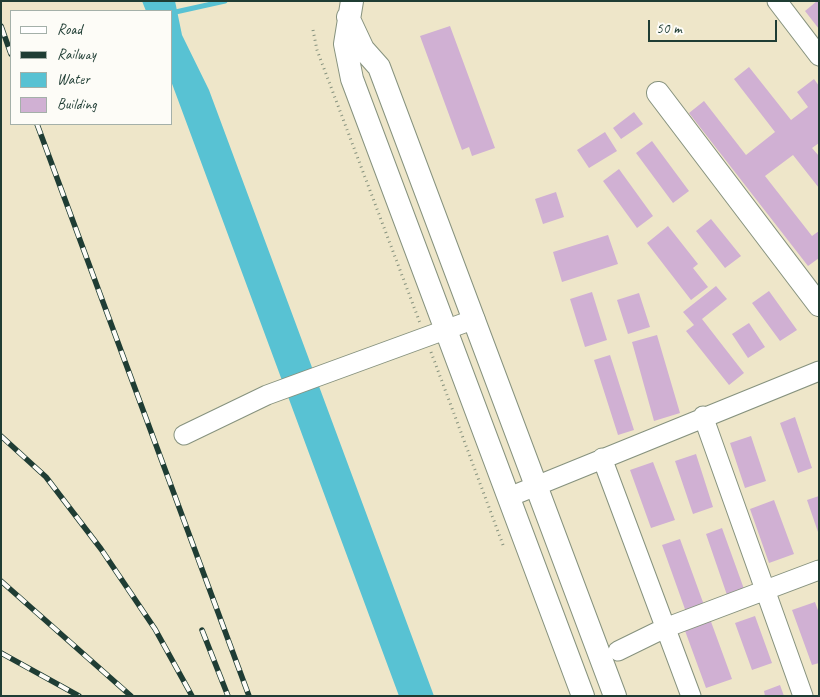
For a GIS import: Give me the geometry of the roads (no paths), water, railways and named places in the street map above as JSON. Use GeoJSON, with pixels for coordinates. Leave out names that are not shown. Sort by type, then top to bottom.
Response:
{"type":"FeatureCollection","features":[{"type":"Feature","properties":{"kind":"street"},"geometry":{"type":"LineString","coordinates":[[779,2],[819,56]]}},
{"type":"Feature","properties":{"kind":"street"},"geometry":{"type":"LineString","coordinates":[[350,9],[363,49],[379,67],[616,696]]}},
{"type":"Feature","properties":{"kind":"street"},"geometry":{"type":"LineString","coordinates":[[350,9],[345,44],[352,79],[435,334],[508,496],[583,696]]}},
{"type":"Feature","properties":{"kind":"street"},"geometry":{"type":"LineString","coordinates":[[658,93],[819,305]]}},
{"type":"Feature","properties":{"kind":"street"},"geometry":{"type":"LineString","coordinates":[[184,435],[267,394],[474,319]]}},
{"type":"Feature","properties":{"kind":"street"},"geometry":{"type":"LineString","coordinates":[[508,496],[703,416],[819,371]]}},
{"type":"Feature","properties":{"kind":"street"},"geometry":{"type":"LineString","coordinates":[[703,416],[803,696]]}},
{"type":"Feature","properties":{"kind":"street"},"geometry":{"type":"LineString","coordinates":[[602,458],[691,696]]}},
{"type":"Feature","properties":{"kind":"street"},"geometry":{"type":"LineString","coordinates":[[618,651],[665,628],[819,570]]}},
{"type":"Feature","properties":{"kind":"water"},"geometry":{"type":"Polygon","coordinates":[[[142,1],[175,1],[182,35],[209,90],[434,696],[399,696],[172,84],[172,10],[146,10],[142,1]]]}},
{"type":"Feature","properties":{"kind":"waterway"},"geometry":{"type":"LineString","coordinates":[[172,13],[225,1]]}},
{"type":"Feature","properties":{"kind":"railway"},"geometry":{"type":"LineString","coordinates":[[1,26],[10,51]]}},
{"type":"Feature","properties":{"kind":"railway"},"geometry":{"type":"LineString","coordinates":[[37,125],[249,696]]}},
{"type":"Feature","properties":{"kind":"railway"},"geometry":{"type":"LineString","coordinates":[[1,436],[46,477],[101,549],[155,629],[192,696]]}},
{"type":"Feature","properties":{"kind":"railway"},"geometry":{"type":"LineString","coordinates":[[1,581],[131,696]]}},
{"type":"Feature","properties":{"kind":"railway"},"geometry":{"type":"LineString","coordinates":[[202,630],[228,696]]}},
{"type":"Feature","properties":{"kind":"railway"},"geometry":{"type":"LineString","coordinates":[[1,653],[79,696]]}}]}
